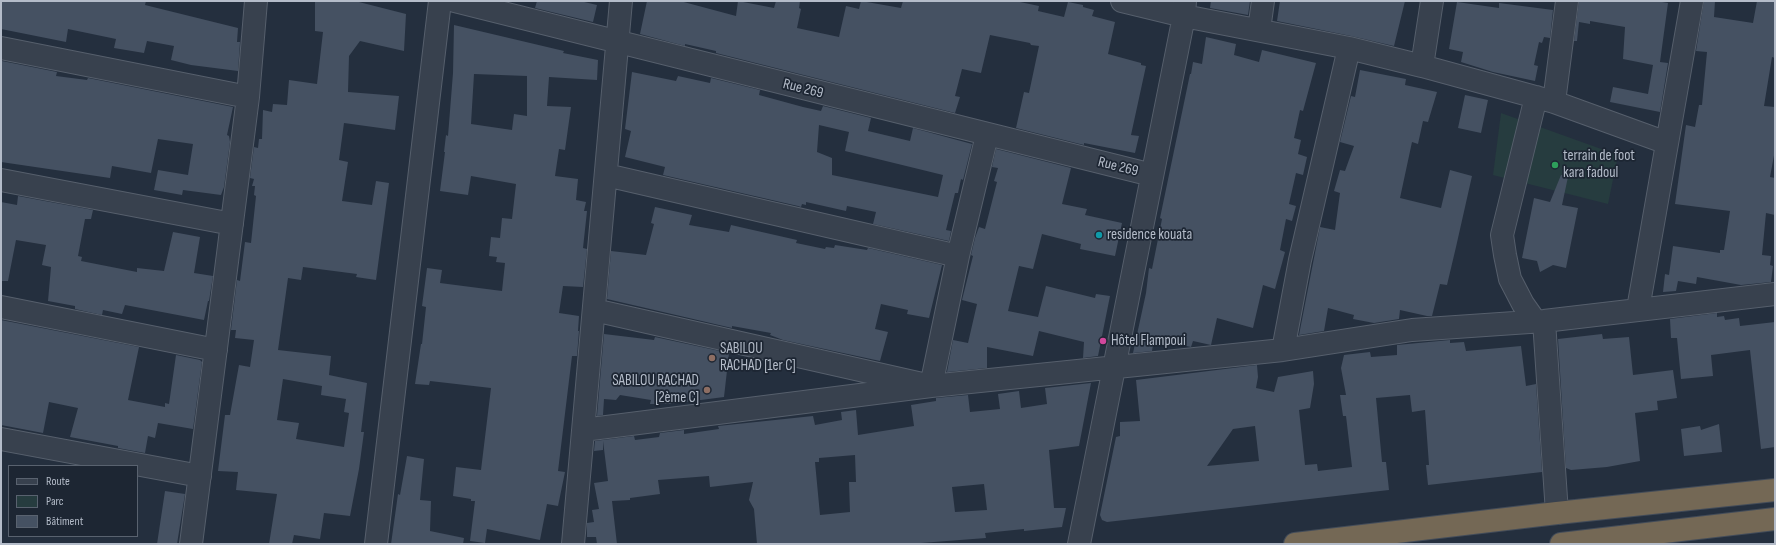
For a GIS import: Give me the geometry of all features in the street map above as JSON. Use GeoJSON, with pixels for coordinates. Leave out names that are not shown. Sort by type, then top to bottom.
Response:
{"type":"FeatureCollection","features":[{"type":"Feature","properties":{"kind":"highway"},"geometry":{"type":"LineString","coordinates":[[1295,544],[1557,513],[1775,490]]}},
{"type":"Feature","properties":{"kind":"highway"},"geometry":{"type":"LineString","coordinates":[[1561,544],[1775,519]]}},
{"type":"Feature","properties":{"kind":"street"},"geometry":{"type":"LineString","coordinates":[[191,544],[248,97],[256,1]]}},
{"type":"Feature","properties":{"kind":"street"},"geometry":{"type":"LineString","coordinates":[[376,544],[440,1]]}},
{"type":"Feature","properties":{"kind":"street","name":"Rue 269"},"geometry":{"type":"LineString","coordinates":[[455,1],[1152,175]]}},
{"type":"Feature","properties":{"kind":"street"},"geometry":{"type":"LineString","coordinates":[[573,544],[621,1]]}},
{"type":"Feature","properties":{"kind":"street"},"geometry":{"type":"LineString","coordinates":[[1122,1],[1184,9],[1259,30],[1349,48],[1422,66],[1545,99],[1668,143]]}},
{"type":"Feature","properties":{"kind":"street"},"geometry":{"type":"LineString","coordinates":[[1259,30],[1263,1]]}},
{"type":"Feature","properties":{"kind":"street"},"geometry":{"type":"LineString","coordinates":[[1422,66],[1432,1]]}},
{"type":"Feature","properties":{"kind":"street"},"geometry":{"type":"LineString","coordinates":[[1557,513],[1539,321],[1510,279],[1504,255],[1502,235],[1545,99],[1566,1]]}},
{"type":"Feature","properties":{"kind":"street"},"geometry":{"type":"LineString","coordinates":[[1638,309],[1692,1]]}},
{"type":"Feature","properties":{"kind":"street"},"geometry":{"type":"LineString","coordinates":[[1078,544],[1184,9]]}},
{"type":"Feature","properties":{"kind":"street"},"geometry":{"type":"LineString","coordinates":[[1,48],[248,97]]}},
{"type":"Feature","properties":{"kind":"street"},"geometry":{"type":"LineString","coordinates":[[1283,350],[1300,260],[1349,48]]}},
{"type":"Feature","properties":{"kind":"street"},"geometry":{"type":"LineString","coordinates":[[930,386],[958,256],[987,135]]}},
{"type":"Feature","properties":{"kind":"street"},"geometry":{"type":"LineString","coordinates":[[606,175],[958,256]]}},
{"type":"Feature","properties":{"kind":"street"},"geometry":{"type":"LineString","coordinates":[[1,180],[232,224]]}},
{"type":"Feature","properties":{"kind":"street"},"geometry":{"type":"LineString","coordinates":[[583,430],[930,386],[1283,350],[1412,330],[1539,321],[1775,294]]}},
{"type":"Feature","properties":{"kind":"street"},"geometry":{"type":"LineString","coordinates":[[1,307],[216,350]]}},
{"type":"Feature","properties":{"kind":"street"},"geometry":{"type":"LineString","coordinates":[[594,310],[930,386]]}},
{"type":"Feature","properties":{"kind":"street"},"geometry":{"type":"LineString","coordinates":[[1,439],[200,476]]}},
{"type":"Feature","properties":{"kind":"green space","name":"terrain de foot kara fadoul"},"geometry":{"type":"Polygon","coordinates":[[[1501,113],[1618,155],[1608,204],[1493,175],[1501,113]]]}},
{"type":"Feature","properties":{"kind":"building"},"geometry":{"type":"Polygon","coordinates":[[[1,1],[146,1],[145,5],[238,28],[237,42],[240,42],[238,71],[191,65],[171,60],[174,46],[147,41],[144,53],[114,48],[116,39],[68,29],[66,42],[1,29],[1,1]]]}},
{"type":"Feature","properties":{"kind":"building"},"geometry":{"type":"Polygon","coordinates":[[[315,1],[355,1],[406,14],[404,51],[360,41],[349,56],[348,92],[399,96],[395,130],[344,123],[339,160],[348,162],[342,201],[372,205],[376,181],[389,183],[376,280],[356,277],[357,274],[303,267],[301,280],[288,278],[278,350],[331,356],[329,375],[367,383],[361,432],[364,432],[350,516],[324,513],[320,539],[294,535],[292,544],[269,544],[277,494],[236,490],[238,472],[218,471],[225,415],[230,415],[239,365],[250,367],[254,340],[235,338],[236,330],[231,330],[237,280],[240,281],[245,242],[251,243],[256,196],[254,195],[255,186],[252,186],[254,179],[250,178],[254,147],[258,148],[259,139],[262,139],[263,110],[272,112],[273,104],[287,105],[289,80],[317,84],[323,32],[315,31],[315,1]],[[283,379],[277,420],[299,423],[296,439],[344,447],[349,413],[344,412],[346,399],[321,395],[322,386],[283,379]]]}},
{"type":"Feature","properties":{"kind":"building"},"geometry":{"type":"Polygon","coordinates":[[[537,1],[580,1],[597,5],[593,22],[535,8],[537,1]]]}},
{"type":"Feature","properties":{"kind":"building"},"geometry":{"type":"Polygon","coordinates":[[[647,1],[680,1],[736,16],[738,1],[774,8],[776,1],[800,1],[799,8],[801,9],[797,28],[839,37],[846,6],[859,9],[861,1],[901,8],[903,1],[1020,1],[1039,6],[1038,11],[1064,17],[1068,2],[1083,5],[1083,7],[1094,10],[1092,16],[1115,22],[1108,54],[1141,63],[1141,65],[1146,66],[1131,135],[1139,136],[1135,153],[1084,143],[1084,145],[1016,128],[1024,92],[1029,93],[1039,46],[1031,45],[1030,43],[990,35],[981,73],[962,69],[955,96],[960,97],[955,113],[716,53],[716,51],[685,44],[685,46],[640,34],[647,1]]]}},
{"type":"Feature","properties":{"kind":"building"},"geometry":{"type":"Polygon","coordinates":[[[1211,1],[1250,1],[1248,15],[1210,8],[1211,1]]]}},
{"type":"Feature","properties":{"kind":"building"},"geometry":{"type":"Polygon","coordinates":[[[1280,1],[1405,1],[1394,46],[1277,21],[1280,1]]]}},
{"type":"Feature","properties":{"kind":"building"},"geometry":{"type":"Polygon","coordinates":[[[1579,1],[1656,1],[1668,3],[1660,62],[1668,63],[1660,112],[1610,102],[1613,87],[1648,94],[1653,65],[1623,59],[1625,27],[1590,21],[1590,24],[1579,22],[1577,41],[1574,41],[1579,1]]]}},
{"type":"Feature","properties":{"kind":"building"},"geometry":{"type":"Polygon","coordinates":[[[1704,1],[1715,1],[1714,17],[1753,23],[1757,1],[1775,1],[1775,58],[1772,57],[1764,106],[1775,107],[1775,150],[1770,177],[1775,178],[1775,215],[1766,213],[1762,255],[1771,256],[1770,265],[1773,266],[1771,282],[1741,285],[1697,277],[1696,284],[1678,281],[1676,291],[1663,292],[1665,274],[1669,275],[1673,246],[1720,253],[1720,250],[1724,250],[1730,211],[1675,204],[1686,125],[1695,127],[1699,105],[1702,105],[1707,52],[1696,51],[1704,1]]]}},
{"type":"Feature","properties":{"kind":"building"},"geometry":{"type":"Polygon","coordinates":[[[1457,2],[1499,8],[1499,3],[1553,10],[1550,38],[1544,37],[1542,43],[1539,42],[1534,65],[1538,66],[1535,81],[1493,72],[1461,62],[1463,52],[1449,49],[1457,2]]]}},
{"type":"Feature","properties":{"kind":"building"},"geometry":{"type":"Polygon","coordinates":[[[454,25],[564,51],[563,53],[598,60],[597,80],[549,77],[547,106],[571,107],[565,150],[559,149],[555,176],[578,179],[576,200],[586,202],[584,211],[587,211],[583,248],[587,249],[583,287],[563,286],[559,313],[579,316],[577,356],[572,356],[558,471],[565,472],[558,506],[547,504],[540,540],[487,529],[485,543],[470,541],[475,501],[453,496],[456,467],[481,470],[491,388],[430,381],[429,385],[415,384],[422,344],[426,307],[422,306],[427,268],[442,270],[440,283],[502,291],[505,263],[496,262],[497,257],[489,256],[491,237],[500,238],[502,218],[512,219],[516,184],[471,176],[468,195],[440,191],[446,135],[448,136],[453,73],[454,25]],[[474,74],[471,124],[512,130],[514,114],[527,116],[527,76],[474,74]]]}},
{"type":"Feature","properties":{"kind":"building"},"geometry":{"type":"Polygon","coordinates":[[[1206,37],[1236,44],[1234,55],[1259,62],[1262,50],[1316,63],[1303,111],[1300,110],[1294,138],[1301,140],[1298,154],[1307,157],[1303,175],[1296,173],[1289,204],[1296,206],[1292,221],[1286,219],[1280,250],[1285,252],[1275,289],[1263,285],[1253,328],[1217,318],[1211,345],[1193,341],[1191,347],[1154,339],[1152,351],[1133,353],[1146,293],[1149,268],[1152,269],[1162,219],[1160,218],[1190,74],[1193,62],[1202,64],[1206,37]]]}},
{"type":"Feature","properties":{"kind":"building"},"geometry":{"type":"Polygon","coordinates":[[[2,61],[57,72],[56,76],[87,80],[88,78],[233,107],[227,135],[229,136],[230,142],[224,187],[221,195],[183,190],[182,195],[154,190],[158,170],[188,175],[193,144],[158,139],[151,173],[112,166],[110,178],[1,162],[2,61]]]}},
{"type":"Feature","properties":{"kind":"building"},"geometry":{"type":"Polygon","coordinates":[[[1360,70],[1406,79],[1405,85],[1437,92],[1428,122],[1423,121],[1418,144],[1412,142],[1400,198],[1441,208],[1450,170],[1472,176],[1456,247],[1447,285],[1440,284],[1432,316],[1400,310],[1399,319],[1374,323],[1353,319],[1354,315],[1328,308],[1324,331],[1299,335],[1320,227],[1335,230],[1340,193],[1334,191],[1340,170],[1345,171],[1354,146],[1340,142],[1351,96],[1355,97],[1360,70]]]}},
{"type":"Feature","properties":{"kind":"building"},"geometry":{"type":"Polygon","coordinates":[[[632,72],[676,81],[678,76],[710,83],[711,78],[760,90],[759,95],[803,107],[821,111],[823,106],[871,118],[868,131],[910,141],[913,128],[972,144],[963,180],[961,179],[958,193],[955,193],[946,230],[951,231],[949,241],[873,224],[876,212],[847,206],[846,211],[806,202],[806,205],[802,204],[801,207],[663,175],[665,167],[625,157],[631,131],[625,129],[632,72]],[[819,125],[817,152],[832,158],[832,175],[938,197],[943,175],[845,151],[849,132],[819,125]]]}},
{"type":"Feature","properties":{"kind":"building"},"geometry":{"type":"Polygon","coordinates":[[[1465,95],[1488,100],[1481,133],[1458,128],[1465,95]]]}},
{"type":"Feature","properties":{"kind":"building"},"geometry":{"type":"Polygon","coordinates":[[[996,149],[1071,168],[1062,204],[1087,209],[1085,215],[1122,223],[1115,256],[1080,249],[1081,244],[1042,234],[1033,269],[1019,266],[1008,311],[1038,317],[1046,286],[1095,298],[1096,294],[1110,296],[1098,356],[1083,358],[1084,342],[1039,331],[1033,356],[987,347],[987,368],[947,372],[953,340],[968,343],[977,304],[962,300],[973,256],[971,255],[975,238],[979,227],[985,229],[997,182],[994,181],[998,168],[992,167],[996,149]]]}},
{"type":"Feature","properties":{"kind":"building"},"geometry":{"type":"Polygon","coordinates":[[[1561,175],[1568,177],[1562,205],[1578,208],[1566,268],[1553,265],[1540,272],[1537,261],[1522,258],[1534,198],[1550,202],[1561,175]]]}},
{"type":"Feature","properties":{"kind":"building"},"geometry":{"type":"Polygon","coordinates":[[[18,196],[93,210],[91,219],[85,219],[78,256],[82,257],[81,261],[137,272],[137,268],[164,271],[173,232],[200,237],[194,273],[213,276],[204,320],[125,305],[122,314],[103,310],[102,315],[75,309],[75,306],[48,301],[51,267],[42,265],[46,245],[16,240],[8,281],[1,281],[1,202],[17,205],[18,196]]]}},
{"type":"Feature","properties":{"kind":"building"},"geometry":{"type":"Polygon","coordinates":[[[655,207],[692,215],[689,225],[729,232],[731,225],[797,240],[796,243],[825,249],[826,247],[834,248],[835,245],[867,250],[868,248],[942,265],[929,318],[907,314],[908,310],[881,304],[875,329],[888,332],[880,361],[783,340],[770,335],[771,333],[732,326],[732,328],[607,299],[611,251],[646,255],[654,224],[651,223],[655,207]]]}},
{"type":"Feature","properties":{"kind":"building"},"geometry":{"type":"Polygon","coordinates":[[[1717,313],[1717,317],[1724,316],[1725,320],[1739,318],[1740,326],[1775,322],[1775,447],[1761,449],[1750,350],[1711,355],[1713,376],[1681,379],[1677,338],[1671,338],[1670,319],[1717,313]]]}},
{"type":"Feature","properties":{"kind":"building"},"geometry":{"type":"Polygon","coordinates":[[[1,320],[139,347],[128,400],[165,407],[165,403],[169,404],[176,355],[200,360],[202,362],[193,429],[158,423],[155,438],[148,436],[145,453],[118,448],[118,446],[70,437],[78,408],[49,402],[43,433],[1,425],[1,320]]]}},
{"type":"Feature","properties":{"kind":"building"},"geometry":{"type":"Polygon","coordinates":[[[604,334],[654,340],[655,337],[729,353],[724,397],[670,404],[650,404],[651,400],[620,395],[616,400],[604,399],[603,415],[597,416],[604,334]]]}},
{"type":"Feature","properties":{"kind":"building"},"geometry":{"type":"Polygon","coordinates":[[[1602,334],[1603,339],[1629,337],[1633,375],[1673,370],[1677,398],[1657,401],[1658,410],[1635,413],[1640,461],[1607,467],[1571,470],[1566,468],[1558,339],[1602,334]]]}},
{"type":"Feature","properties":{"kind":"building"},"geometry":{"type":"Polygon","coordinates":[[[1450,340],[1450,343],[1464,342],[1466,351],[1521,346],[1526,386],[1536,384],[1542,472],[1428,485],[1426,465],[1429,465],[1425,410],[1412,412],[1410,395],[1376,398],[1382,462],[1386,462],[1389,490],[1107,522],[1102,520],[1100,515],[1116,437],[1120,436],[1120,422],[1140,421],[1136,380],[1257,365],[1258,377],[1256,388],[1274,392],[1278,377],[1313,371],[1314,384],[1310,408],[1299,410],[1305,465],[1317,464],[1318,471],[1352,467],[1346,416],[1343,416],[1340,395],[1346,395],[1341,368],[1344,355],[1370,352],[1371,357],[1397,355],[1397,345],[1450,340]],[[1255,426],[1233,429],[1207,466],[1259,461],[1255,426]]]}},
{"type":"Feature","properties":{"kind":"building"},"geometry":{"type":"Polygon","coordinates":[[[1091,383],[1079,446],[1049,450],[1054,508],[1066,508],[1062,527],[985,533],[986,538],[908,544],[757,544],[754,509],[749,500],[753,482],[710,487],[709,476],[658,480],[660,494],[630,498],[630,500],[612,501],[617,544],[597,544],[596,537],[587,537],[587,523],[594,522],[592,510],[599,509],[594,483],[608,481],[603,441],[603,450],[594,451],[595,441],[634,436],[635,440],[659,437],[660,433],[684,430],[684,434],[719,429],[718,426],[813,416],[815,425],[842,420],[841,412],[856,410],[858,435],[914,426],[911,405],[936,401],[936,398],[968,395],[970,412],[1000,409],[998,394],[1019,391],[1021,408],[1047,404],[1045,388],[1091,383]],[[855,455],[819,458],[819,462],[815,462],[820,515],[850,512],[849,482],[856,482],[855,455]],[[984,484],[952,487],[955,512],[987,510],[984,484]]]}},
{"type":"Feature","properties":{"kind":"building"},"geometry":{"type":"Polygon","coordinates":[[[1719,424],[1722,452],[1684,456],[1681,429],[1700,426],[1701,430],[1719,424]]]}},
{"type":"Feature","properties":{"kind":"building"},"geometry":{"type":"Polygon","coordinates":[[[407,456],[424,459],[420,500],[431,501],[430,531],[464,538],[463,544],[391,544],[398,494],[400,495],[407,456]]]}},
{"type":"Feature","properties":{"kind":"building"},"geometry":{"type":"Polygon","coordinates":[[[165,491],[185,494],[177,544],[157,544],[165,491]]]}},
{"type":"Feature","properties":{"kind":"place","name":"terrain de foot kara fadoul"},"geometry":{"type":"Point","coordinates":[1555,165]}},
{"type":"Feature","properties":{"kind":"place","name":"residence kouata"},"geometry":{"type":"Point","coordinates":[1099,235]}},
{"type":"Feature","properties":{"kind":"place","name":"Hôtel Flampoui"},"geometry":{"type":"Point","coordinates":[1103,341]}},
{"type":"Feature","properties":{"kind":"place","name":"SABILOU RACHAD [1er C]"},"geometry":{"type":"Point","coordinates":[712,358]}},
{"type":"Feature","properties":{"kind":"place","name":"SABILOU RACHAD [2ème C]"},"geometry":{"type":"Point","coordinates":[707,390]}}]}
